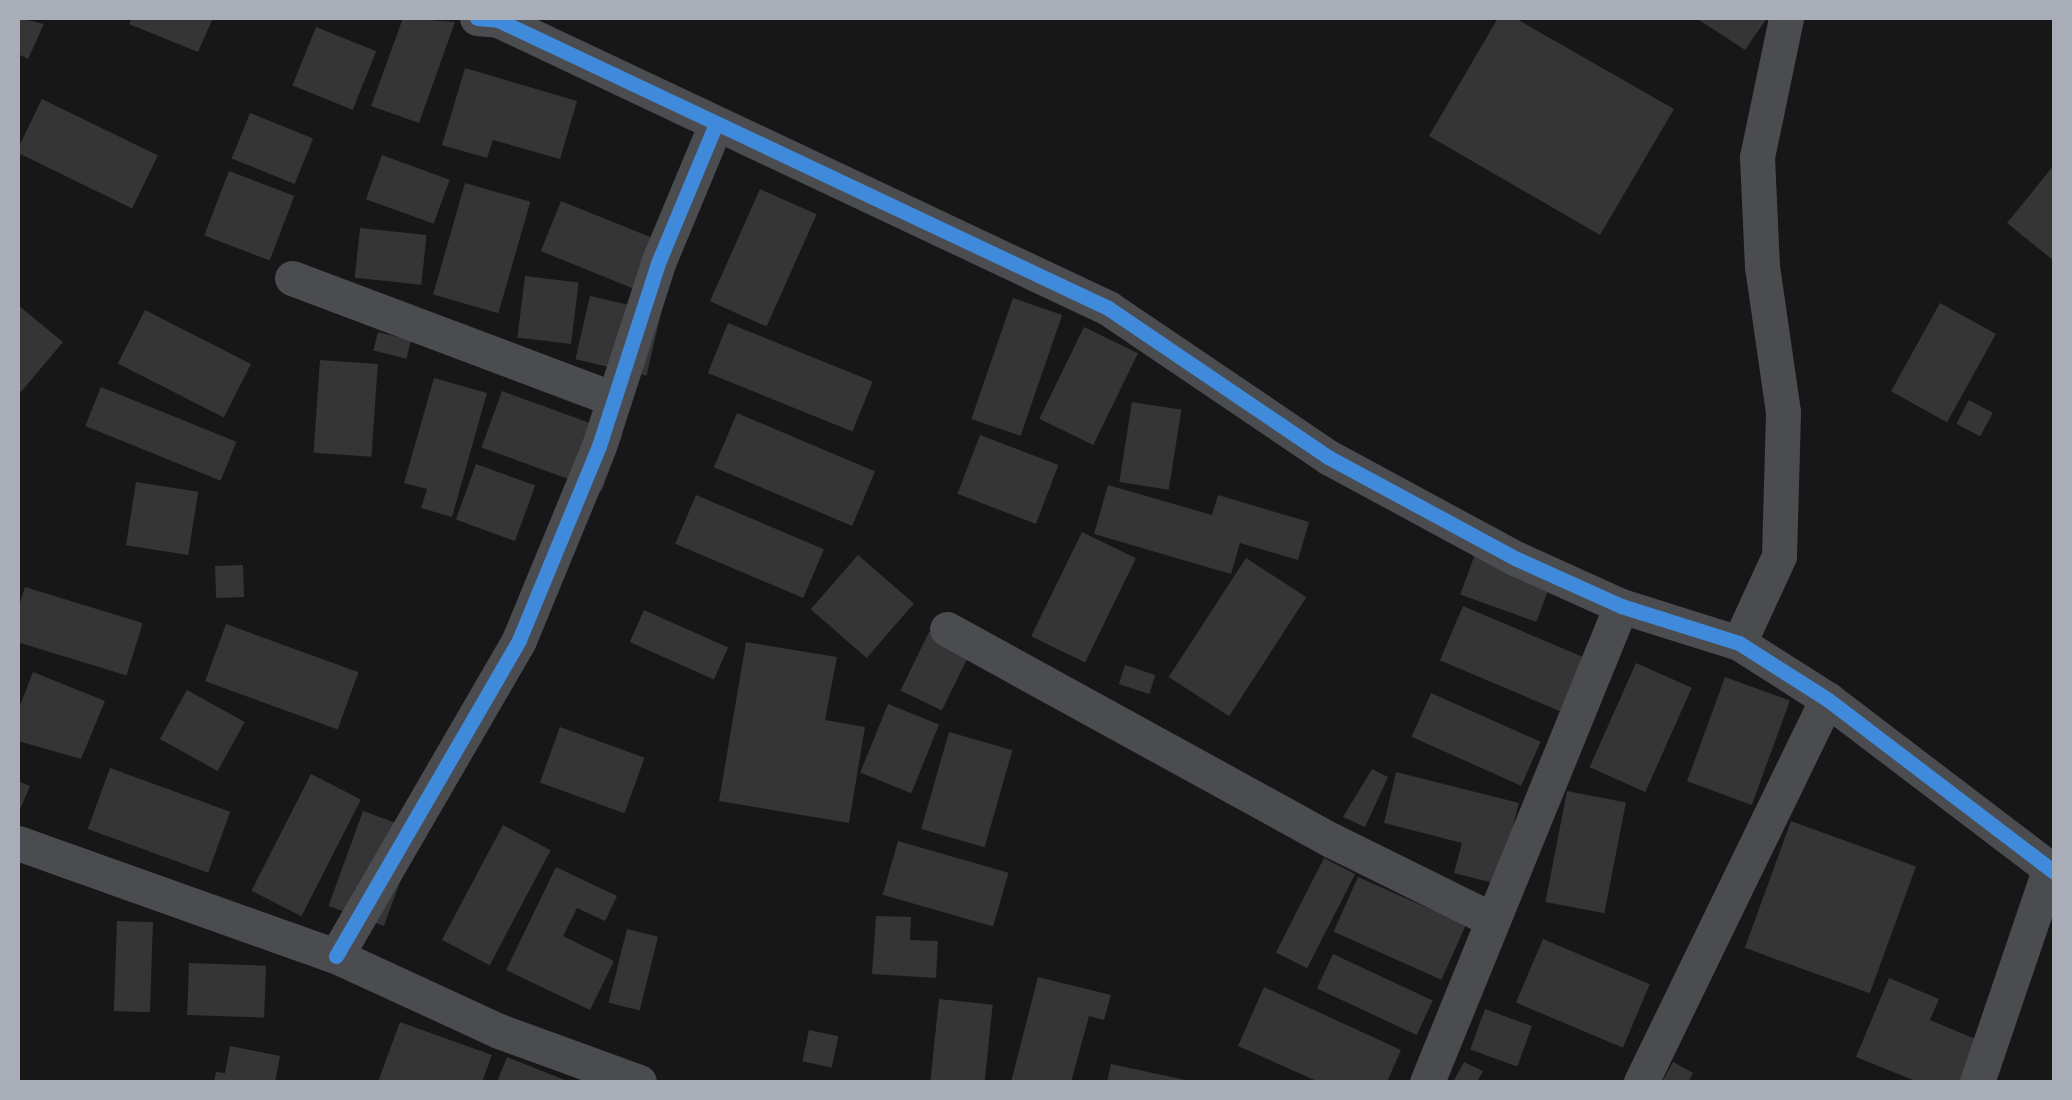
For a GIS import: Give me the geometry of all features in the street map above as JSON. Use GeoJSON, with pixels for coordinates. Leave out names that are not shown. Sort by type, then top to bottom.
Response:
{"type":"FeatureCollection","features":[{"type":"Feature","properties":{"kind":"street"},"geometry":{"type":"LineString","coordinates":[[476,18],[498,20],[1108,308],[1328,457],[1621,606],[1738,644],[1827,699],[2052,871],[1978,1082]]}},
{"type":"Feature","properties":{"kind":"street"},"geometry":{"type":"LineString","coordinates":[[1738,644],[1779,556],[1783,412],[1762,267],[1757,157],[1786,18]]}},
{"type":"Feature","properties":{"kind":"street"},"geometry":{"type":"LineString","coordinates":[[336,956],[519,640],[614,399],[658,264],[716,126]]}},
{"type":"Feature","properties":{"kind":"street"},"geometry":{"type":"LineString","coordinates":[[292,278],[614,399]]}},
{"type":"Feature","properties":{"kind":"street"},"geometry":{"type":"LineString","coordinates":[[1427,1082],[1621,606]]}},
{"type":"Feature","properties":{"kind":"street"},"geometry":{"type":"LineString","coordinates":[[946,628],[1301,824],[1491,918]]}},
{"type":"Feature","properties":{"kind":"street"},"geometry":{"type":"LineString","coordinates":[[1641,1082],[1827,699]]}},
{"type":"Feature","properties":{"kind":"street"},"geometry":{"type":"LineString","coordinates":[[18,843],[336,956],[499,1031],[639,1082]]}},
{"type":"Feature","properties":{"kind":"building"},"geometry":{"type":"Polygon","coordinates":[[[18,18],[44,24],[28,59],[18,54],[18,18]]]}},
{"type":"Feature","properties":{"kind":"building"},"geometry":{"type":"Polygon","coordinates":[[[132,18],[213,18],[198,52],[129,24],[132,18]]]}},
{"type":"Feature","properties":{"kind":"building"},"geometry":{"type":"Polygon","coordinates":[[[403,18],[455,22],[419,123],[371,106],[403,18]]]}},
{"type":"Feature","properties":{"kind":"building"},"geometry":{"type":"Polygon","coordinates":[[[1498,18],[1515,18],[1674,109],[1600,235],[1429,136],[1498,18]]]}},
{"type":"Feature","properties":{"kind":"building"},"geometry":{"type":"Polygon","coordinates":[[[1696,18],[1767,18],[1745,50],[1696,18]]]}},
{"type":"Feature","properties":{"kind":"building"},"geometry":{"type":"Polygon","coordinates":[[[316,27],[376,51],[353,110],[292,85],[316,27]]]}},
{"type":"Feature","properties":{"kind":"building"},"geometry":{"type":"Polygon","coordinates":[[[465,68],[577,101],[560,159],[493,140],[487,158],[442,145],[465,68]]]}},
{"type":"Feature","properties":{"kind":"building"},"geometry":{"type":"Polygon","coordinates":[[[42,99],[158,156],[132,209],[18,153],[42,99]]]}},
{"type":"Feature","properties":{"kind":"building"},"geometry":{"type":"Polygon","coordinates":[[[250,113],[313,138],[295,184],[232,158],[250,113]]]}},
{"type":"Feature","properties":{"kind":"building"},"geometry":{"type":"Polygon","coordinates":[[[382,155],[450,180],[434,224],[366,199],[382,155]]]}},
{"type":"Feature","properties":{"kind":"building"},"geometry":{"type":"Polygon","coordinates":[[[2054,165],[2054,261],[2007,223],[2054,165]]]}},
{"type":"Feature","properties":{"kind":"building"},"geometry":{"type":"Polygon","coordinates":[[[229,171],[294,196],[270,261],[204,235],[229,171]]]}},
{"type":"Feature","properties":{"kind":"building"},"geometry":{"type":"Polygon","coordinates":[[[465,183],[530,202],[498,313],[433,295],[465,183]]]}},
{"type":"Feature","properties":{"kind":"building"},"geometry":{"type":"Polygon","coordinates":[[[760,189],[817,214],[767,327],[710,301],[760,189]]]}},
{"type":"Feature","properties":{"kind":"building"},"geometry":{"type":"Polygon","coordinates":[[[561,201],[668,244],[647,294],[541,251],[561,201]]]}},
{"type":"Feature","properties":{"kind":"building"},"geometry":{"type":"Polygon","coordinates":[[[360,228],[427,235],[421,285],[355,278],[360,228]]]}},
{"type":"Feature","properties":{"kind":"building"},"geometry":{"type":"Polygon","coordinates":[[[525,276],[579,283],[571,344],[517,338],[525,276]]]}},
{"type":"Feature","properties":{"kind":"building"},"geometry":{"type":"Polygon","coordinates":[[[590,296],[661,312],[647,376],[575,359],[590,296]]]}},
{"type":"Feature","properties":{"kind":"building"},"geometry":{"type":"Polygon","coordinates":[[[1013,298],[1062,315],[1020,436],[971,419],[1013,298]]]}},
{"type":"Feature","properties":{"kind":"building"},"geometry":{"type":"Polygon","coordinates":[[[1940,303],[1996,334],[1947,422],[1891,391],[1940,303]]]}},
{"type":"Feature","properties":{"kind":"building"},"geometry":{"type":"Polygon","coordinates":[[[18,305],[63,342],[21,392],[18,388],[18,305]]]}},
{"type":"Feature","properties":{"kind":"building"},"geometry":{"type":"Polygon","coordinates":[[[145,310],[251,364],[224,417],[118,363],[145,310]]]}},
{"type":"Feature","properties":{"kind":"building"},"geometry":{"type":"Polygon","coordinates":[[[728,323],[873,381],[852,432],[708,373],[728,323]]]}},
{"type":"Feature","properties":{"kind":"building"},"geometry":{"type":"Polygon","coordinates":[[[1084,327],[1138,353],[1093,445],[1039,419],[1084,327]]]}},
{"type":"Feature","properties":{"kind":"building"},"geometry":{"type":"Polygon","coordinates":[[[378,332],[411,340],[406,359],[373,350],[378,332]]]}},
{"type":"Feature","properties":{"kind":"building"},"geometry":{"type":"Polygon","coordinates":[[[320,360],[378,364],[371,457],[314,453],[320,360]]]}},
{"type":"Feature","properties":{"kind":"building"},"geometry":{"type":"Polygon","coordinates":[[[434,378],[487,393],[452,517],[421,508],[427,489],[404,483],[434,378]]]}},
{"type":"Feature","properties":{"kind":"building"},"geometry":{"type":"Polygon","coordinates":[[[101,387],[236,442],[221,481],[85,426],[101,387]]]}},
{"type":"Feature","properties":{"kind":"building"},"geometry":{"type":"Polygon","coordinates":[[[502,391],[622,435],[602,491],[481,447],[502,391]]]}},
{"type":"Feature","properties":{"kind":"building"},"geometry":{"type":"Polygon","coordinates":[[[1969,400],[1993,413],[1980,437],[1956,424],[1969,400]]]}},
{"type":"Feature","properties":{"kind":"building"},"geometry":{"type":"Polygon","coordinates":[[[1132,402],[1181,410],[1169,490],[1119,482],[1132,402]]]}},
{"type":"Feature","properties":{"kind":"building"},"geometry":{"type":"Polygon","coordinates":[[[737,413],[875,472],[852,526],[714,467],[737,413]]]}},
{"type":"Feature","properties":{"kind":"building"},"geometry":{"type":"Polygon","coordinates":[[[980,435],[1058,465],[1036,524],[957,494],[980,435]]]}},
{"type":"Feature","properties":{"kind":"building"},"geometry":{"type":"Polygon","coordinates":[[[476,464],[535,486],[515,541],[456,519],[476,464]]]}},
{"type":"Feature","properties":{"kind":"building"},"geometry":{"type":"Polygon","coordinates":[[[136,482],[198,492],[188,555],[126,545],[136,482]]]}},
{"type":"Feature","properties":{"kind":"building"},"geometry":{"type":"Polygon","coordinates":[[[1108,485],[1212,515],[1218,495],[1309,522],[1298,560],[1240,543],[1231,574],[1094,534],[1108,485]]]}},
{"type":"Feature","properties":{"kind":"building"},"geometry":{"type":"Polygon","coordinates":[[[696,495],[824,549],[803,598],[675,544],[696,495]]]}},
{"type":"Feature","properties":{"kind":"building"},"geometry":{"type":"Polygon","coordinates":[[[1082,532],[1136,558],[1085,663],[1031,636],[1082,532]]]}},
{"type":"Feature","properties":{"kind":"building"},"geometry":{"type":"Polygon","coordinates":[[[1475,554],[1551,582],[1536,622],[1460,594],[1475,554]]]}},
{"type":"Feature","properties":{"kind":"building"},"geometry":{"type":"Polygon","coordinates":[[[858,555],[914,604],[867,658],[811,609],[858,555]]]}},
{"type":"Feature","properties":{"kind":"building"},"geometry":{"type":"Polygon","coordinates":[[[1246,558],[1306,597],[1229,716],[1169,677],[1246,558]]]}},
{"type":"Feature","properties":{"kind":"building"},"geometry":{"type":"Polygon","coordinates":[[[243,565],[244,597],[216,598],[215,566],[243,565]]]}},
{"type":"Feature","properties":{"kind":"building"},"geometry":{"type":"Polygon","coordinates":[[[25,587],[143,623],[127,676],[18,642],[18,610],[25,587]]]}},
{"type":"Feature","properties":{"kind":"building"},"geometry":{"type":"Polygon","coordinates":[[[1463,606],[1587,659],[1564,713],[1440,660],[1463,606]]]}},
{"type":"Feature","properties":{"kind":"building"},"geometry":{"type":"Polygon","coordinates":[[[644,610],[728,647],[714,679],[630,642],[644,610]]]}},
{"type":"Feature","properties":{"kind":"building"},"geometry":{"type":"Polygon","coordinates":[[[226,624],[358,672],[338,730],[205,681],[226,624]]]}},
{"type":"Feature","properties":{"kind":"building"},"geometry":{"type":"Polygon","coordinates":[[[929,632],[970,652],[942,711],[901,690],[929,632]]]}},
{"type":"Feature","properties":{"kind":"building"},"geometry":{"type":"Polygon","coordinates":[[[746,642],[837,657],[825,720],[865,727],[849,823],[719,801],[746,642]]]}},
{"type":"Feature","properties":{"kind":"building"},"geometry":{"type":"Polygon","coordinates":[[[1636,663],[1692,688],[1645,792],[1590,767],[1636,663]]]}},
{"type":"Feature","properties":{"kind":"building"},"geometry":{"type":"Polygon","coordinates":[[[1125,665],[1155,675],[1149,694],[1119,684],[1125,665]]]}},
{"type":"Feature","properties":{"kind":"building"},"geometry":{"type":"Polygon","coordinates":[[[33,672],[105,701],[81,759],[18,741],[18,711],[33,672]]]}},
{"type":"Feature","properties":{"kind":"building"},"geometry":{"type":"Polygon","coordinates":[[[1725,677],[1790,701],[1752,805],[1687,781],[1725,677]]]}},
{"type":"Feature","properties":{"kind":"building"},"geometry":{"type":"Polygon","coordinates":[[[187,690],[245,722],[218,771],[160,739],[187,690]]]}},
{"type":"Feature","properties":{"kind":"building"},"geometry":{"type":"Polygon","coordinates":[[[1431,693],[1541,742],[1521,786],[1411,737],[1431,693]]]}},
{"type":"Feature","properties":{"kind":"building"},"geometry":{"type":"Polygon","coordinates":[[[888,704],[939,725],[911,793],[860,773],[888,704]]]}},
{"type":"Feature","properties":{"kind":"building"},"geometry":{"type":"Polygon","coordinates":[[[560,727],[645,758],[624,813],[540,782],[560,727]]]}},
{"type":"Feature","properties":{"kind":"building"},"geometry":{"type":"Polygon","coordinates":[[[949,732],[1012,750],[985,847],[921,829],[949,732]]]}},
{"type":"Feature","properties":{"kind":"building"},"geometry":{"type":"Polygon","coordinates":[[[110,768],[230,812],[208,873],[88,829],[110,768]]]}},
{"type":"Feature","properties":{"kind":"building"},"geometry":{"type":"Polygon","coordinates":[[[1372,769],[1388,777],[1365,827],[1343,817],[1372,769]]]}},
{"type":"Feature","properties":{"kind":"building"},"geometry":{"type":"Polygon","coordinates":[[[1396,772],[1519,803],[1498,884],[1454,873],[1462,843],[1384,823],[1396,772]]]}},
{"type":"Feature","properties":{"kind":"building"},"geometry":{"type":"Polygon","coordinates":[[[311,774],[361,799],[301,916],[252,891],[311,774]]]}},
{"type":"Feature","properties":{"kind":"building"},"geometry":{"type":"Polygon","coordinates":[[[18,781],[30,786],[18,814],[18,781]]]}},
{"type":"Feature","properties":{"kind":"building"},"geometry":{"type":"Polygon","coordinates":[[[1567,791],[1626,802],[1604,913],[1545,902],[1567,791]]]}},
{"type":"Feature","properties":{"kind":"building"},"geometry":{"type":"Polygon","coordinates":[[[363,811],[418,831],[384,926],[328,906],[363,811]]]}},
{"type":"Feature","properties":{"kind":"building"},"geometry":{"type":"Polygon","coordinates":[[[1791,821],[1916,866],[1870,993],[1745,948],[1791,821]]]}},
{"type":"Feature","properties":{"kind":"building"},"geometry":{"type":"Polygon","coordinates":[[[503,825],[551,850],[490,965],[442,940],[503,825]]]}},
{"type":"Feature","properties":{"kind":"building"},"geometry":{"type":"Polygon","coordinates":[[[898,841],[1009,873],[993,927],[883,895],[898,841]]]}},
{"type":"Feature","properties":{"kind":"building"},"geometry":{"type":"Polygon","coordinates":[[[1324,858],[1355,874],[1307,968],[1276,952],[1324,858]]]}},
{"type":"Feature","properties":{"kind":"building"},"geometry":{"type":"Polygon","coordinates":[[[556,867],[617,896],[605,921],[577,908],[563,936],[614,961],[590,1010],[506,970],[556,867]]]}},
{"type":"Feature","properties":{"kind":"building"},"geometry":{"type":"Polygon","coordinates":[[[1358,877],[1466,925],[1441,980],[1334,932],[1358,877]]]}},
{"type":"Feature","properties":{"kind":"building"},"geometry":{"type":"Polygon","coordinates":[[[876,916],[911,917],[910,940],[938,941],[936,978],[872,974],[876,916]]]}},
{"type":"Feature","properties":{"kind":"building"},"geometry":{"type":"Polygon","coordinates":[[[117,921],[153,922],[150,1012],[114,1011],[117,921]]]}},
{"type":"Feature","properties":{"kind":"building"},"geometry":{"type":"Polygon","coordinates":[[[627,929],[658,937],[640,1010],[609,1003],[627,929]]]}},
{"type":"Feature","properties":{"kind":"building"},"geometry":{"type":"Polygon","coordinates":[[[1543,939],[1650,984],[1623,1048],[1516,1003],[1543,939]]]}},
{"type":"Feature","properties":{"kind":"building"},"geometry":{"type":"Polygon","coordinates":[[[1333,954],[1433,1000],[1417,1035],[1317,988],[1333,954]]]}},
{"type":"Feature","properties":{"kind":"building"},"geometry":{"type":"Polygon","coordinates":[[[189,963],[266,966],[264,1018],[187,1015],[189,963]]]}},
{"type":"Feature","properties":{"kind":"building"},"geometry":{"type":"Polygon","coordinates":[[[1038,977],[1111,995],[1104,1020],[1089,1016],[1071,1082],[1011,1082],[1038,977]]]}},
{"type":"Feature","properties":{"kind":"building"},"geometry":{"type":"Polygon","coordinates":[[[1889,978],[1939,999],[1930,1020],[1985,1043],[1968,1082],[1918,1082],[1856,1057],[1889,978]]]}},
{"type":"Feature","properties":{"kind":"building"},"geometry":{"type":"Polygon","coordinates":[[[1264,987],[1401,1050],[1387,1082],[1319,1082],[1238,1046],[1264,987]]]}},
{"type":"Feature","properties":{"kind":"building"},"geometry":{"type":"Polygon","coordinates":[[[939,999],[993,1005],[985,1082],[930,1082],[939,999]]]}},
{"type":"Feature","properties":{"kind":"building"},"geometry":{"type":"Polygon","coordinates":[[[1485,1009],[1532,1026],[1517,1067],[1470,1049],[1485,1009]]]}},
{"type":"Feature","properties":{"kind":"building"},"geometry":{"type":"Polygon","coordinates":[[[400,1022],[492,1055],[482,1082],[378,1082],[400,1022]]]}},
{"type":"Feature","properties":{"kind":"building"},"geometry":{"type":"Polygon","coordinates":[[[809,1030],[838,1036],[832,1068],[802,1061],[809,1030]]]}},
{"type":"Feature","properties":{"kind":"building"},"geometry":{"type":"Polygon","coordinates":[[[230,1046],[280,1056],[275,1082],[214,1082],[216,1072],[225,1073],[230,1046]]]}},
{"type":"Feature","properties":{"kind":"building"},"geometry":{"type":"Polygon","coordinates":[[[507,1057],[570,1082],[497,1082],[507,1057]]]}},
{"type":"Feature","properties":{"kind":"building"},"geometry":{"type":"Polygon","coordinates":[[[1464,1062],[1483,1071],[1477,1082],[1453,1082],[1464,1062]]]}},
{"type":"Feature","properties":{"kind":"building"},"geometry":{"type":"Polygon","coordinates":[[[1673,1062],[1693,1073],[1688,1082],[1663,1080],[1673,1062]]]}},
{"type":"Feature","properties":{"kind":"building"},"geometry":{"type":"Polygon","coordinates":[[[1111,1064],[1190,1081],[1190,1082],[1107,1082],[1111,1064]]]}},
{"type":"Feature","properties":{"kind":"cycle path"},"geometry":{"type":"LineString","coordinates":[[477,18],[498,20],[1108,308],[1328,457],[1517,559],[1621,606],[1739,643],[1827,699],[2054,872]]}},
{"type":"Feature","properties":{"kind":"cycle path"},"geometry":{"type":"LineString","coordinates":[[336,956],[519,640],[599,446],[658,263],[715,126]]}}]}
